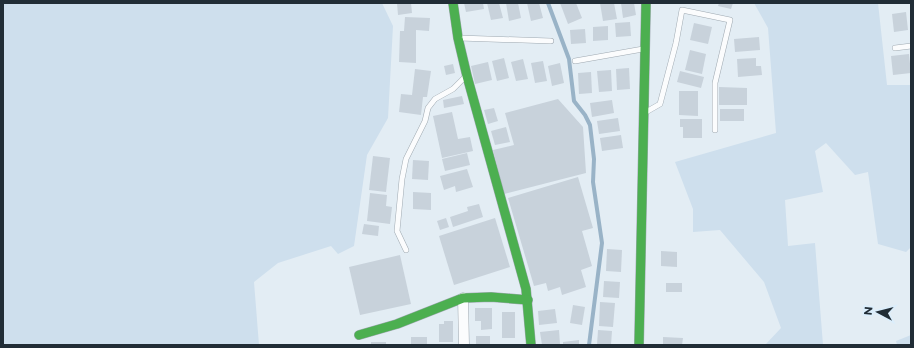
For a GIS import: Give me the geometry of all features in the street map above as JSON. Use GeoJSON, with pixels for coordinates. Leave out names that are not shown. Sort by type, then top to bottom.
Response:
{"type":"FeatureCollection","features":[{"type":"Feature","properties":{"kind":"street"},"geometry":{"type":"LineString","coordinates":[[453,3],[458,38],[466,76],[528,300],[531,345]]}},
{"type":"Feature","properties":{"kind":"street"},"geometry":{"type":"LineString","coordinates":[[639,345],[646,3]]}},
{"type":"Feature","properties":{"kind":"street"},"geometry":{"type":"LineString","coordinates":[[359,335],[397,324],[463,298],[491,297],[528,300]]}},
{"type":"Feature","properties":{"kind":"street"},"geometry":{"type":"LineString","coordinates":[[463,298],[464,345]]}},
{"type":"Feature","properties":{"kind":"lane"},"geometry":{"type":"LineString","coordinates":[[644,114],[660,104],[676,43],[682,10],[730,20],[715,83],[715,130]]}},
{"type":"Feature","properties":{"kind":"lane"},"geometry":{"type":"LineString","coordinates":[[458,38],[551,41]]}},
{"type":"Feature","properties":{"kind":"lane"},"geometry":{"type":"LineString","coordinates":[[895,48],[911,46]]}},
{"type":"Feature","properties":{"kind":"lane"},"geometry":{"type":"LineString","coordinates":[[575,61],[645,49]]}},
{"type":"Feature","properties":{"kind":"lane"},"geometry":{"type":"LineString","coordinates":[[406,250],[397,230],[402,179],[406,159],[425,121],[428,108],[435,99],[453,89],[466,76]]}},
{"type":"Feature","properties":{"kind":"shaded area"},"geometry":{"type":"Polygon","coordinates":[[[3,3],[382,3],[393,26],[388,118],[367,155],[354,246],[338,254],[331,246],[278,263],[254,282],[259,345],[3,345],[3,3]]]}},
{"type":"Feature","properties":{"kind":"shaded area"},"geometry":{"type":"Polygon","coordinates":[[[754,3],[878,3],[887,85],[911,85],[911,247],[906,252],[878,244],[868,172],[855,175],[826,143],[815,151],[823,192],[785,200],[788,246],[815,243],[823,345],[765,345],[781,328],[764,282],[720,230],[693,232],[693,209],[675,162],[776,133],[768,28],[754,3]]]}},
{"type":"Feature","properties":{"kind":"shaded area"},"geometry":{"type":"Polygon","coordinates":[[[911,335],[911,345],[897,345],[896,341],[911,335]]]}},
{"type":"Feature","properties":{"kind":"building"},"geometry":{"type":"Polygon","coordinates":[[[397,3],[411,3],[412,13],[398,15],[397,3]]]}},
{"type":"Feature","properties":{"kind":"building"},"geometry":{"type":"Polygon","coordinates":[[[464,3],[483,3],[484,9],[466,12],[464,3]]]}},
{"type":"Feature","properties":{"kind":"building"},"geometry":{"type":"Polygon","coordinates":[[[487,3],[499,3],[503,18],[491,20],[487,3]]]}},
{"type":"Feature","properties":{"kind":"building"},"geometry":{"type":"Polygon","coordinates":[[[506,3],[518,3],[521,18],[509,21],[506,3]]]}},
{"type":"Feature","properties":{"kind":"building"},"geometry":{"type":"Polygon","coordinates":[[[527,3],[539,3],[543,18],[531,21],[527,3]]]}},
{"type":"Feature","properties":{"kind":"building"},"geometry":{"type":"Polygon","coordinates":[[[560,3],[576,3],[582,18],[568,24],[560,3]]]}},
{"type":"Feature","properties":{"kind":"building"},"geometry":{"type":"Polygon","coordinates":[[[600,3],[614,3],[617,19],[603,21],[600,3]]]}},
{"type":"Feature","properties":{"kind":"building"},"geometry":{"type":"Polygon","coordinates":[[[621,3],[634,3],[636,15],[623,18],[621,3]]]}},
{"type":"Feature","properties":{"kind":"building"},"geometry":{"type":"Polygon","coordinates":[[[719,3],[733,3],[731,9],[718,6],[719,3]]]}},
{"type":"Feature","properties":{"kind":"building"},"geometry":{"type":"Polygon","coordinates":[[[906,12],[908,30],[894,32],[892,14],[906,12]]]}},
{"type":"Feature","properties":{"kind":"building"},"geometry":{"type":"Polygon","coordinates":[[[405,17],[430,18],[429,31],[416,30],[416,63],[399,62],[400,31],[404,31],[405,17]]]}},
{"type":"Feature","properties":{"kind":"building"},"geometry":{"type":"Polygon","coordinates":[[[630,22],[631,36],[616,37],[615,23],[630,22]]]}},
{"type":"Feature","properties":{"kind":"building"},"geometry":{"type":"Polygon","coordinates":[[[694,23],[712,27],[708,44],[690,40],[694,23]]]}},
{"type":"Feature","properties":{"kind":"building"},"geometry":{"type":"Polygon","coordinates":[[[608,26],[608,40],[593,41],[593,27],[608,26]]]}},
{"type":"Feature","properties":{"kind":"building"},"geometry":{"type":"Polygon","coordinates":[[[585,29],[586,43],[571,44],[570,30],[585,29]]]}},
{"type":"Feature","properties":{"kind":"building"},"geometry":{"type":"Polygon","coordinates":[[[759,37],[760,50],[735,52],[734,39],[759,37]]]}},
{"type":"Feature","properties":{"kind":"building"},"geometry":{"type":"Polygon","coordinates":[[[690,50],[706,54],[702,74],[685,70],[690,50]]]}},
{"type":"Feature","properties":{"kind":"building"},"geometry":{"type":"Polygon","coordinates":[[[909,54],[911,73],[893,75],[891,56],[909,54]]]}},
{"type":"Feature","properties":{"kind":"building"},"geometry":{"type":"Polygon","coordinates":[[[504,58],[509,78],[497,81],[492,61],[504,58]]]}},
{"type":"Feature","properties":{"kind":"building"},"geometry":{"type":"Polygon","coordinates":[[[756,58],[756,66],[761,66],[762,75],[738,77],[737,59],[756,58]]]}},
{"type":"Feature","properties":{"kind":"building"},"geometry":{"type":"Polygon","coordinates":[[[523,59],[528,79],[516,81],[511,62],[523,59]]]}},
{"type":"Feature","properties":{"kind":"building"},"geometry":{"type":"Polygon","coordinates":[[[543,61],[547,81],[535,83],[531,63],[543,61]]]}},
{"type":"Feature","properties":{"kind":"building"},"geometry":{"type":"Polygon","coordinates":[[[488,62],[492,80],[475,84],[471,66],[488,62]]]}},
{"type":"Feature","properties":{"kind":"building"},"geometry":{"type":"Polygon","coordinates":[[[560,63],[564,83],[552,86],[548,66],[560,63]]]}},
{"type":"Feature","properties":{"kind":"building"},"geometry":{"type":"Polygon","coordinates":[[[453,64],[455,73],[446,75],[444,66],[453,64]]]}},
{"type":"Feature","properties":{"kind":"building"},"geometry":{"type":"Polygon","coordinates":[[[629,68],[630,89],[617,90],[616,69],[629,68]]]}},
{"type":"Feature","properties":{"kind":"building"},"geometry":{"type":"Polygon","coordinates":[[[415,69],[431,71],[427,97],[423,97],[421,115],[399,112],[401,94],[412,95],[415,69]]]}},
{"type":"Feature","properties":{"kind":"building"},"geometry":{"type":"Polygon","coordinates":[[[611,70],[612,91],[599,92],[597,71],[611,70]]]}},
{"type":"Feature","properties":{"kind":"building"},"geometry":{"type":"Polygon","coordinates":[[[680,71],[704,77],[701,88],[677,82],[680,71]]]}},
{"type":"Feature","properties":{"kind":"building"},"geometry":{"type":"Polygon","coordinates":[[[591,72],[592,93],[579,94],[578,73],[591,72]]]}},
{"type":"Feature","properties":{"kind":"building"},"geometry":{"type":"Polygon","coordinates":[[[719,87],[747,88],[747,105],[719,105],[719,87]]]}},
{"type":"Feature","properties":{"kind":"building"},"geometry":{"type":"Polygon","coordinates":[[[679,91],[698,91],[698,116],[679,115],[679,91]]]}},
{"type":"Feature","properties":{"kind":"building"},"geometry":{"type":"Polygon","coordinates":[[[462,96],[464,104],[444,108],[443,100],[462,96]]]}},
{"type":"Feature","properties":{"kind":"building"},"geometry":{"type":"Polygon","coordinates":[[[558,99],[583,127],[586,173],[504,194],[493,150],[514,145],[505,113],[558,99]]]}},
{"type":"Feature","properties":{"kind":"building"},"geometry":{"type":"Polygon","coordinates":[[[612,100],[614,113],[592,117],[590,103],[612,100]]]}},
{"type":"Feature","properties":{"kind":"building"},"geometry":{"type":"Polygon","coordinates":[[[494,108],[498,121],[488,124],[484,110],[494,108]]]}},
{"type":"Feature","properties":{"kind":"building"},"geometry":{"type":"Polygon","coordinates":[[[720,109],[744,109],[744,121],[720,121],[720,109]]]}},
{"type":"Feature","properties":{"kind":"building"},"geometry":{"type":"Polygon","coordinates":[[[452,112],[458,139],[470,137],[473,151],[442,158],[433,116],[452,112]]]}},
{"type":"Feature","properties":{"kind":"building"},"geometry":{"type":"Polygon","coordinates":[[[618,118],[620,131],[599,134],[597,121],[618,118]]]}},
{"type":"Feature","properties":{"kind":"building"},"geometry":{"type":"Polygon","coordinates":[[[680,119],[702,119],[702,138],[683,138],[683,127],[680,127],[680,119]]]}},
{"type":"Feature","properties":{"kind":"building"},"geometry":{"type":"Polygon","coordinates":[[[506,127],[510,142],[495,145],[491,131],[506,127]]]}},
{"type":"Feature","properties":{"kind":"building"},"geometry":{"type":"Polygon","coordinates":[[[621,135],[623,148],[602,151],[600,138],[621,135]]]}},
{"type":"Feature","properties":{"kind":"building"},"geometry":{"type":"Polygon","coordinates":[[[467,153],[470,165],[445,171],[442,159],[467,153]]]}},
{"type":"Feature","properties":{"kind":"building"},"geometry":{"type":"Polygon","coordinates":[[[373,156],[390,158],[386,192],[369,190],[373,156]]]}},
{"type":"Feature","properties":{"kind":"building"},"geometry":{"type":"Polygon","coordinates":[[[413,160],[429,161],[428,180],[412,179],[413,160]]]}},
{"type":"Feature","properties":{"kind":"building"},"geometry":{"type":"Polygon","coordinates":[[[467,169],[473,187],[456,192],[455,186],[444,190],[440,176],[467,169]]]}},
{"type":"Feature","properties":{"kind":"building"},"geometry":{"type":"Polygon","coordinates":[[[578,177],[593,228],[582,231],[592,266],[581,270],[586,287],[562,295],[560,287],[548,291],[546,283],[534,286],[508,198],[578,177]]]}},
{"type":"Feature","properties":{"kind":"building"},"geometry":{"type":"Polygon","coordinates":[[[413,192],[431,193],[431,210],[413,209],[413,192]]]}},
{"type":"Feature","properties":{"kind":"building"},"geometry":{"type":"Polygon","coordinates":[[[370,193],[387,195],[386,206],[392,207],[390,224],[367,221],[370,193]]]}},
{"type":"Feature","properties":{"kind":"building"},"geometry":{"type":"Polygon","coordinates":[[[479,204],[483,217],[453,227],[450,217],[468,211],[467,207],[479,204]]]}},
{"type":"Feature","properties":{"kind":"building"},"geometry":{"type":"Polygon","coordinates":[[[446,218],[449,227],[440,230],[437,221],[446,218]]]}},
{"type":"Feature","properties":{"kind":"building"},"geometry":{"type":"Polygon","coordinates":[[[495,218],[510,267],[454,285],[439,236],[495,218]]]}},
{"type":"Feature","properties":{"kind":"building"},"geometry":{"type":"Polygon","coordinates":[[[364,224],[379,226],[378,236],[362,234],[364,224]]]}},
{"type":"Feature","properties":{"kind":"building"},"geometry":{"type":"Polygon","coordinates":[[[607,249],[622,250],[621,272],[606,271],[607,249]]]}},
{"type":"Feature","properties":{"kind":"building"},"geometry":{"type":"Polygon","coordinates":[[[661,251],[677,252],[677,267],[661,266],[661,251]]]}},
{"type":"Feature","properties":{"kind":"building"},"geometry":{"type":"Polygon","coordinates":[[[400,255],[411,304],[360,315],[349,267],[400,255]]]}},
{"type":"Feature","properties":{"kind":"building"},"geometry":{"type":"Polygon","coordinates":[[[604,281],[620,282],[619,298],[603,297],[604,281]]]}},
{"type":"Feature","properties":{"kind":"building"},"geometry":{"type":"Polygon","coordinates":[[[666,283],[682,283],[682,292],[666,292],[666,283]]]}},
{"type":"Feature","properties":{"kind":"building"},"geometry":{"type":"Polygon","coordinates":[[[600,302],[615,303],[613,327],[599,326],[600,302]]]}},
{"type":"Feature","properties":{"kind":"building"},"geometry":{"type":"Polygon","coordinates":[[[573,305],[585,307],[582,325],[570,323],[573,305]]]}},
{"type":"Feature","properties":{"kind":"building"},"geometry":{"type":"Polygon","coordinates":[[[475,308],[492,308],[492,329],[481,330],[481,321],[475,321],[475,308]]]}},
{"type":"Feature","properties":{"kind":"building"},"geometry":{"type":"Polygon","coordinates":[[[555,309],[557,323],[539,325],[538,311],[555,309]]]}},
{"type":"Feature","properties":{"kind":"building"},"geometry":{"type":"Polygon","coordinates":[[[502,312],[515,312],[515,338],[502,338],[502,312]]]}},
{"type":"Feature","properties":{"kind":"building"},"geometry":{"type":"Polygon","coordinates":[[[444,321],[453,321],[453,342],[439,342],[439,324],[444,324],[444,321]]]}},
{"type":"Feature","properties":{"kind":"building"},"geometry":{"type":"Polygon","coordinates":[[[559,330],[560,344],[542,345],[540,332],[559,330]]]}},
{"type":"Feature","properties":{"kind":"building"},"geometry":{"type":"Polygon","coordinates":[[[598,330],[612,331],[611,345],[597,345],[598,330]]]}},
{"type":"Feature","properties":{"kind":"building"},"geometry":{"type":"Polygon","coordinates":[[[476,336],[490,336],[490,345],[476,345],[476,336]]]}},
{"type":"Feature","properties":{"kind":"building"},"geometry":{"type":"Polygon","coordinates":[[[411,337],[427,337],[427,345],[411,345],[411,337]]]}},
{"type":"Feature","properties":{"kind":"building"},"geometry":{"type":"Polygon","coordinates":[[[663,337],[683,338],[682,345],[663,345],[663,337]]]}},
{"type":"Feature","properties":{"kind":"building"},"geometry":{"type":"Polygon","coordinates":[[[579,340],[579,345],[563,345],[563,342],[579,340]]]}},
{"type":"Feature","properties":{"kind":"building"},"geometry":{"type":"Polygon","coordinates":[[[371,342],[386,342],[386,345],[371,345],[371,342]]]}},
{"type":"Feature","properties":{"kind":"waterway"},"geometry":{"type":"LineString","coordinates":[[548,3],[569,59],[574,101],[585,115],[590,125],[594,159],[593,182],[602,243],[589,345]]}},
{"type":"Feature","properties":{"kind":"traffic: fast"},"geometry":{"type":"LineString","coordinates":[[453,3],[458,38],[467,76],[526,289],[531,345]]}},
{"type":"Feature","properties":{"kind":"traffic: fast"},"geometry":{"type":"LineString","coordinates":[[639,345],[646,3]]}},
{"type":"Feature","properties":{"kind":"traffic: fast"},"geometry":{"type":"LineString","coordinates":[[359,335],[397,324],[463,298],[491,297],[528,300]]}}]}
